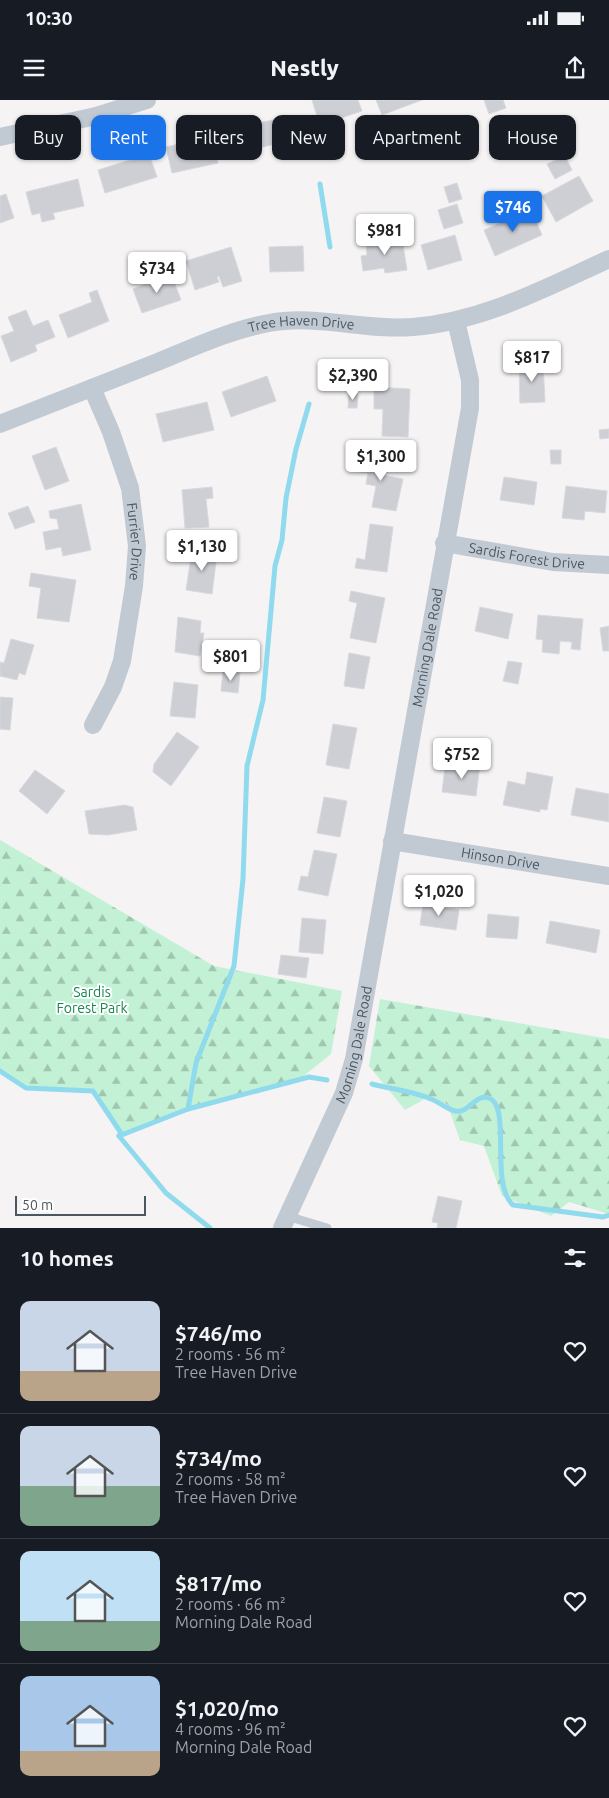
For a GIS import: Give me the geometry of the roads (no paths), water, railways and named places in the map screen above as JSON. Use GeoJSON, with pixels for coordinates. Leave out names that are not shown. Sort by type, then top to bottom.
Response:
{"type":"FeatureCollection","features":[{"type":"Feature","properties":{"kind":"street"},"geometry":{"type":"LineString","coordinates":[[0,137],[88,118],[147,100]]}},
{"type":"Feature","properties":{"kind":"street","name":"Tree Haven Drive"},"geometry":{"type":"LineString","coordinates":[[0,424],[204,343],[270,322],[294,320],[372,328],[413,327],[456,321],[498,309],[609,260]]}},
{"type":"Feature","properties":{"kind":"street","name":"Morning Dale Road"},"geometry":{"type":"LineString","coordinates":[[284,1222],[344,1093],[354,1059],[471,392],[470,380],[456,321]]}},
{"type":"Feature","properties":{"kind":"street","name":"Furrier Drive"},"geometry":{"type":"LineString","coordinates":[[92,388],[111,432],[130,488],[137,546],[134,586],[122,661],[114,687],[93,725]]}},
{"type":"Feature","properties":{"kind":"street","name":"Sardis Forest Drive"},"geometry":{"type":"LineString","coordinates":[[444,543],[553,562],[609,565]]}},
{"type":"Feature","properties":{"kind":"street","name":"Hinson Drive"},"geometry":{"type":"LineString","coordinates":[[392,841],[609,876]]}},
{"type":"Feature","properties":{"kind":"lane"},"geometry":{"type":"LineString","coordinates":[[284,1222],[327,1228]]}},
{"type":"Feature","properties":{"kind":"waterway"},"geometry":{"type":"LineString","coordinates":[[320,184],[330,247]]}},
{"type":"Feature","properties":{"kind":"waterway"},"geometry":{"type":"LineString","coordinates":[[188,1109],[196,1063],[234,966],[243,879],[247,766],[263,700],[275,566],[282,540],[286,498],[296,449],[309,404]]}},
{"type":"Feature","properties":{"kind":"waterway"},"geometry":{"type":"LineString","coordinates":[[0,1071],[26,1088],[93,1091],[121,1133],[119,1136],[166,1193],[210,1228]]}},
{"type":"Feature","properties":{"kind":"waterway"},"geometry":{"type":"LineString","coordinates":[[119,1136],[188,1109],[309,1077],[327,1080]]}},
{"type":"Feature","properties":{"kind":"waterway"},"geometry":{"type":"LineString","coordinates":[[372,1084],[424,1096],[455,1111],[464,1110],[480,1098],[489,1098],[496,1104],[499,1115],[502,1181],[506,1195],[513,1205],[603,1217],[609,1215]]}},
{"type":"Feature","properties":{"kind":"park label","name":"Sardis Forest Park"},"geometry":{"type":"Point","coordinates":[92,1000]}}]}
